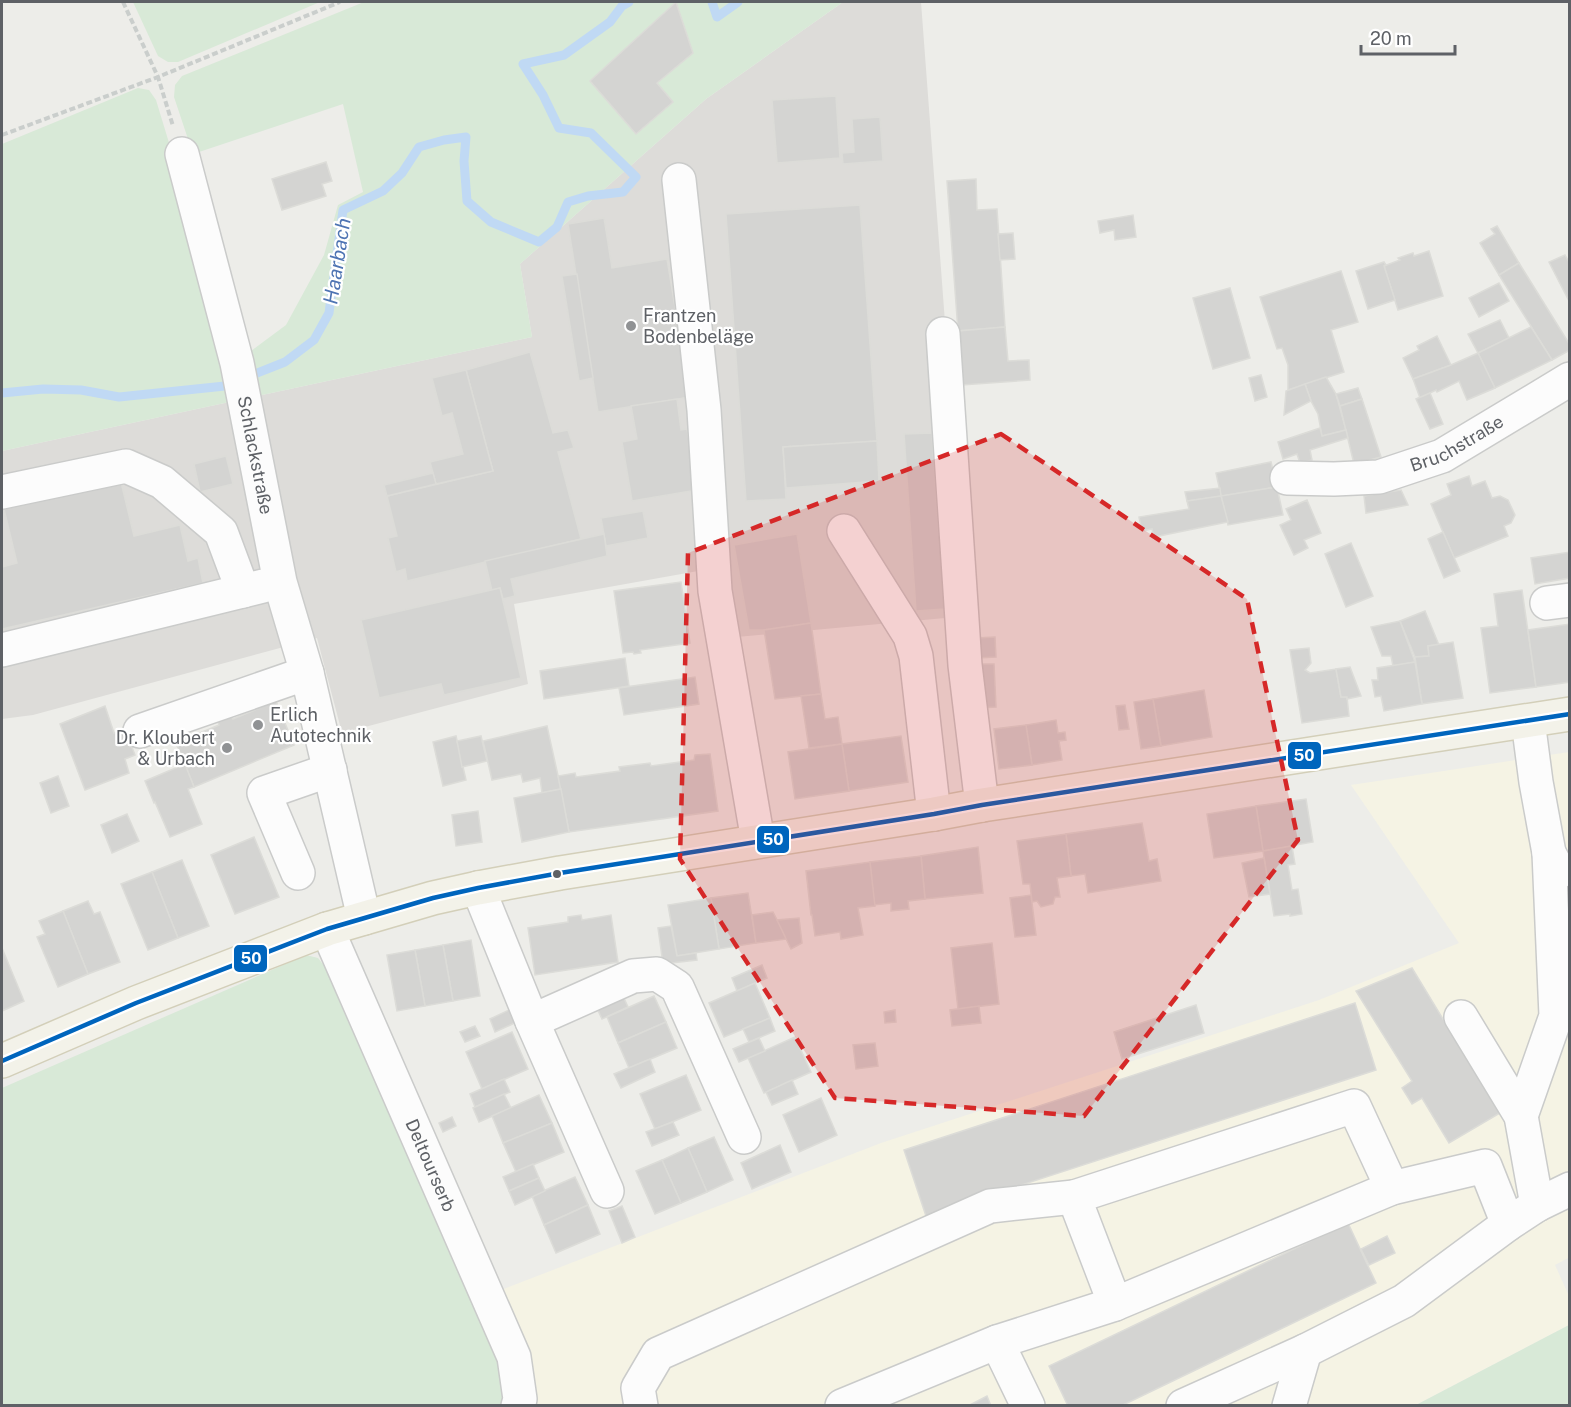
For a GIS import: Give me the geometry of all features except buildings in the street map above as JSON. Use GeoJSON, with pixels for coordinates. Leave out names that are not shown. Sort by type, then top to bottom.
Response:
{"type":"FeatureCollection","features":[{"type":"Feature","properties":{"kind":"main road"},"geometry":{"type":"LineString","coordinates":[[2,1061],[136,1004],[327,929],[434,898],[478,888],[982,805],[1569,714]]}},
{"type":"Feature","properties":{"kind":"street","name":"Schlackstraße"},"geometry":{"type":"LineString","coordinates":[[182,154],[240,376],[280,582],[307,674],[364,918]]}},
{"type":"Feature","properties":{"kind":"street"},"geometry":{"type":"LineString","coordinates":[[679,180],[704,410],[715,591],[758,841]]}},
{"type":"Feature","properties":{"kind":"street"},"geometry":{"type":"LineString","coordinates":[[943,334],[965,665],[982,805]]}},
{"type":"Feature","properties":{"kind":"street","name":"Bruchstraße"},"geometry":{"type":"LineString","coordinates":[[1287,478],[1379,477],[1442,456],[1569,379]]}},
{"type":"Feature","properties":{"kind":"street"},"geometry":{"type":"LineString","coordinates":[[2,492],[126,466],[162,482],[221,532],[243,591]]}},
{"type":"Feature","properties":{"kind":"street"},"geometry":{"type":"LineString","coordinates":[[844,531],[910,636],[916,656],[934,814]]}},
{"type":"Feature","properties":{"kind":"street"},"geometry":{"type":"LineString","coordinates":[[2,650],[280,582]]}},
{"type":"Feature","properties":{"kind":"street"},"geometry":{"type":"LineString","coordinates":[[140,730],[307,674]]}},
{"type":"Feature","properties":{"kind":"street"},"geometry":{"type":"LineString","coordinates":[[1521,1116],[1556,1016],[1550,853],[1536,782],[1528,721]]}},
{"type":"Feature","properties":{"kind":"street"},"geometry":{"type":"LineString","coordinates":[[298,873],[264,793],[330,770]]}},
{"type":"Feature","properties":{"kind":"street"},"geometry":{"type":"LineString","coordinates":[[1550,853],[1569,892]]}},
{"type":"Feature","properties":{"kind":"street"},"geometry":{"type":"LineString","coordinates":[[478,888],[532,1021],[607,1191]]}},
{"type":"Feature","properties":{"kind":"street","name":"Deltourserb"},"geometry":{"type":"LineString","coordinates":[[327,929],[514,1357],[520,1399],[518,1406]]}},
{"type":"Feature","properties":{"kind":"street"},"geometry":{"type":"LineString","coordinates":[[532,1021],[633,976],[657,974],[677,987],[744,1137]]}},
{"type":"Feature","properties":{"kind":"street"},"geometry":{"type":"LineString","coordinates":[[1461,1017],[1521,1116],[1537,1205]]}},
{"type":"Feature","properties":{"kind":"street"},"geometry":{"type":"LineString","coordinates":[[641,1406],[638,1388],[658,1354],[990,1206],[1074,1197],[1354,1106],[1392,1188]]}},
{"type":"Feature","properties":{"kind":"street"},"geometry":{"type":"LineString","coordinates":[[842,1406],[997,1342],[1115,1304],[1392,1188],[1485,1166],[1508,1224]]}},
{"type":"Feature","properties":{"kind":"street"},"geometry":{"type":"LineString","coordinates":[[1184,1406],[1305,1351],[1404,1301],[1508,1224],[1537,1205],[1569,1189]]}},
{"type":"Feature","properties":{"kind":"street"},"geometry":{"type":"LineString","coordinates":[[1074,1197],[1115,1304]]}},
{"type":"Feature","properties":{"kind":"street"},"geometry":{"type":"LineString","coordinates":[[997,1342],[1028,1406]]}},
{"type":"Feature","properties":{"kind":"street"},"geometry":{"type":"LineString","coordinates":[[1289,1406],[1305,1351]]}},
{"type":"Feature","properties":{"kind":"path"},"geometry":{"type":"LineString","coordinates":[[123,2],[159,76],[182,154]]}},
{"type":"Feature","properties":{"kind":"path"},"geometry":{"type":"LineString","coordinates":[[2,135],[159,76],[340,2]]}},
{"type":"Feature","properties":{"kind":"highlighted area"},"geometry":{"type":"Polygon","coordinates":[[[1001,434],[1247,599],[1298,840],[1084,1116],[835,1098],[680,859],[688,553],[1001,434]]]}},
{"type":"Feature","properties":{"kind":"shaded area"},"geometry":{"type":"Polygon","coordinates":[[[843,2],[921,2],[967,616],[737,637],[726,566],[514,604],[528,684],[342,733],[317,638],[33,715],[2,719],[2,451],[532,337],[520,264],[706,99],[843,2]]]}},
{"type":"Feature","properties":{"kind":"shaded area"},"geometry":{"type":"Polygon","coordinates":[[[1569,752],[1570,1257],[1555,1265],[1569,1296],[1569,1325],[1416,1405],[527,1405],[496,1292],[881,1143],[1319,1000],[1459,943],[1351,785],[1569,752]]]}},
{"type":"Feature","properties":{"kind":"green space"},"geometry":{"type":"Polygon","coordinates":[[[133,2],[320,2],[178,62],[168,62],[158,56],[133,2]]]}},
{"type":"Feature","properties":{"kind":"green space"},"geometry":{"type":"Polygon","coordinates":[[[364,2],[843,2],[706,99],[520,264],[532,337],[2,451],[2,144],[138,88],[149,90],[156,100],[173,156],[247,354],[286,325],[324,255],[338,205],[363,192],[343,104],[193,154],[174,97],[175,85],[182,76],[364,2]]]}},
{"type":"Feature","properties":{"kind":"green space"},"geometry":{"type":"Polygon","coordinates":[[[306,955],[318,958],[330,973],[503,1361],[504,1405],[2,1405],[2,1088],[306,955]]]}},
{"type":"Feature","properties":{"kind":"green space"},"geometry":{"type":"Polygon","coordinates":[[[1569,1325],[1569,1405],[1416,1405],[1569,1325]]]}},
{"type":"Feature","properties":{"kind":"waterway","name":"Haarbach"},"geometry":{"type":"LineString","coordinates":[[247,377],[285,362],[314,340],[329,313],[343,210],[383,191],[402,173],[419,147],[466,137],[464,161],[467,201],[491,222],[539,242],[557,227],[568,202],[588,196],[623,192],[636,177],[591,133],[559,128],[543,95],[523,64],[564,55],[610,22],[622,6],[629,2]]}},
{"type":"Feature","properties":{"kind":"waterway","name":"Haarbach"},"geometry":{"type":"LineString","coordinates":[[712,2],[717,17],[738,2]]}},
{"type":"Feature","properties":{"kind":"waterway","name":"Haarbach"},"geometry":{"type":"LineString","coordinates":[[2,393],[43,389],[81,390],[119,397],[225,386],[234,382]]}},
{"type":"Feature","properties":{"kind":"transit line","name":"50"},"geometry":{"type":"LineString","coordinates":[[2,1061],[136,1003],[327,929],[433,898],[478,888],[982,805],[1570,714]]}},
{"type":"Feature","properties":{"kind":"place","name":"Frantzen Bodenbeläge"},"geometry":{"type":"Point","coordinates":[631,326]}},
{"type":"Feature","properties":{"kind":"place","name":"Erlich Autotechnik"},"geometry":{"type":"Point","coordinates":[258,725]}},
{"type":"Feature","properties":{"kind":"place","name":"Dr. Kloubert & Urbach"},"geometry":{"type":"Point","coordinates":[227,748]}}]}
